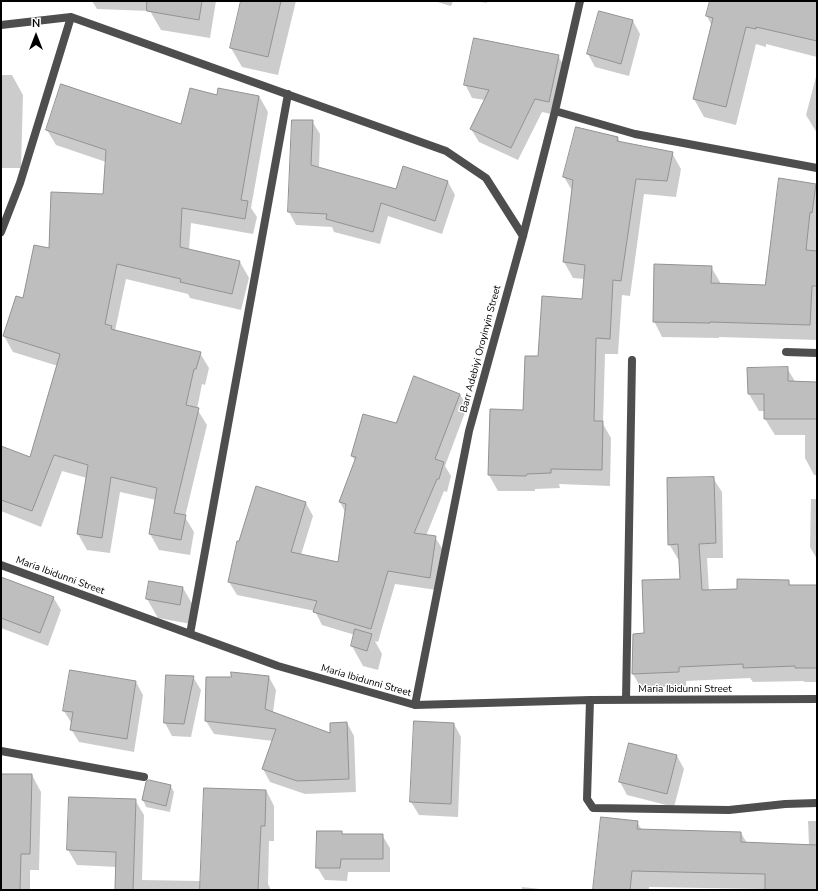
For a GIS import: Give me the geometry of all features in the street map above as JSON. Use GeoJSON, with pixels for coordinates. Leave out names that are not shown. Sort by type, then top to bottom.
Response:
{"type":"FeatureCollection","features":[{"type":"Feature","properties":{"kind":"street","name":"Barr Adebiyi Oroyinyin Street"},"geometry":{"type":"LineString","coordinates":[[415,705],[469,431],[523,236],[555,111],[580,1]]}},
{"type":"Feature","properties":{"kind":"street"},"geometry":{"type":"LineString","coordinates":[[1,25],[71,17],[446,151],[486,178],[523,236]]}},
{"type":"Feature","properties":{"kind":"street"},"geometry":{"type":"LineString","coordinates":[[1,232],[20,183],[71,17]]}},
{"type":"Feature","properties":{"kind":"street"},"geometry":{"type":"LineString","coordinates":[[190,634],[288,94]]}},
{"type":"Feature","properties":{"kind":"street"},"geometry":{"type":"LineString","coordinates":[[555,111],[635,134],[817,168]]}},
{"type":"Feature","properties":{"kind":"street"},"geometry":{"type":"LineString","coordinates":[[786,352],[817,353]]}},
{"type":"Feature","properties":{"kind":"street"},"geometry":{"type":"LineString","coordinates":[[626,700],[632,360]]}},
{"type":"Feature","properties":{"kind":"street","name":"Maria Ibidunni Street"},"geometry":{"type":"LineString","coordinates":[[1,565],[278,666],[415,705],[590,700],[817,699]]}},
{"type":"Feature","properties":{"kind":"street"},"geometry":{"type":"LineString","coordinates":[[590,700],[586,799],[592,808],[729,810],[785,804],[817,803]]}},
{"type":"Feature","properties":{"kind":"street"},"geometry":{"type":"LineString","coordinates":[[1,751],[144,778]]}},
{"type":"Feature","properties":{"kind":"building"},"geometry":{"type":"Polygon","coordinates":[[[147,1],[202,1],[199,20],[147,11],[147,1]]]}},
{"type":"Feature","properties":{"kind":"building"},"geometry":{"type":"Polygon","coordinates":[[[241,1],[281,1],[268,57],[230,48],[241,1]]]}},
{"type":"Feature","properties":{"kind":"building"},"geometry":{"type":"Polygon","coordinates":[[[710,1],[817,1],[817,41],[756,27],[756,29],[746,27],[726,107],[693,99],[713,18],[706,16],[710,1]]]}},
{"type":"Feature","properties":{"kind":"building"},"geometry":{"type":"Polygon","coordinates":[[[599,11],[633,20],[621,64],[587,54],[599,11]]]}},
{"type":"Feature","properties":{"kind":"building"},"geometry":{"type":"Polygon","coordinates":[[[474,38],[559,55],[549,102],[535,99],[511,148],[470,129],[489,90],[464,85],[474,38]]]}},
{"type":"Feature","properties":{"kind":"building"},"geometry":{"type":"Polygon","coordinates":[[[61,84],[181,124],[190,88],[217,95],[218,88],[259,96],[241,200],[248,201],[245,219],[182,208],[180,247],[240,261],[232,294],[180,282],[181,279],[117,264],[105,324],[112,326],[111,329],[201,352],[196,369],[194,369],[186,405],[199,408],[174,513],[186,515],[181,540],[149,534],[157,488],[111,477],[102,538],[77,534],[88,465],[54,455],[32,511],[1,500],[1,446],[30,457],[60,354],[3,336],[16,296],[23,298],[34,245],[49,248],[51,192],[103,194],[106,150],[46,130],[61,84]]]}},
{"type":"Feature","properties":{"kind":"building"},"geometry":{"type":"Polygon","coordinates":[[[292,120],[313,120],[311,165],[396,189],[403,166],[448,181],[435,221],[381,203],[373,232],[326,219],[327,214],[288,212],[292,120]]]}},
{"type":"Feature","properties":{"kind":"building"},"geometry":{"type":"Polygon","coordinates":[[[576,127],[618,137],[617,141],[673,152],[667,181],[636,179],[621,281],[613,280],[610,339],[596,338],[594,421],[603,421],[602,470],[551,469],[551,473],[527,474],[526,476],[488,475],[490,409],[523,410],[525,356],[538,356],[542,296],[582,299],[585,265],[563,262],[573,180],[563,177],[576,127]]]}},
{"type":"Feature","properties":{"kind":"building"},"geometry":{"type":"Polygon","coordinates":[[[779,178],[816,184],[812,213],[810,212],[806,250],[817,251],[817,286],[812,286],[810,325],[653,322],[654,264],[712,266],[711,283],[765,285],[779,178]]]}},
{"type":"Feature","properties":{"kind":"building"},"geometry":{"type":"Polygon","coordinates":[[[788,367],[788,381],[817,382],[817,419],[764,419],[764,394],[748,394],[747,368],[788,367]]]}},
{"type":"Feature","properties":{"kind":"building"},"geometry":{"type":"Polygon","coordinates":[[[414,376],[460,394],[435,459],[444,462],[439,479],[437,479],[414,533],[436,536],[430,578],[388,571],[371,629],[313,612],[317,601],[228,582],[237,541],[239,541],[256,486],[306,502],[291,552],[338,562],[346,504],[339,502],[356,457],[351,456],[363,414],[396,423],[414,376]]]}},
{"type":"Feature","properties":{"kind":"building"},"geometry":{"type":"Polygon","coordinates":[[[714,477],[716,543],[699,544],[702,590],[737,589],[737,579],[789,580],[789,585],[817,585],[817,668],[795,668],[795,666],[743,668],[743,664],[679,667],[679,672],[632,674],[633,634],[644,633],[642,580],[680,579],[678,544],[668,545],[667,478],[714,477]]]}},
{"type":"Feature","properties":{"kind":"building"},"geometry":{"type":"Polygon","coordinates":[[[1,577],[54,597],[40,633],[1,618],[1,577]]]}},
{"type":"Feature","properties":{"kind":"building"},"geometry":{"type":"Polygon","coordinates":[[[149,581],[183,587],[180,605],[146,599],[149,581]]]}},
{"type":"Feature","properties":{"kind":"building"},"geometry":{"type":"Polygon","coordinates":[[[355,629],[372,634],[367,651],[351,646],[355,629]]]}},
{"type":"Feature","properties":{"kind":"building"},"geometry":{"type":"Polygon","coordinates":[[[70,670],[136,681],[127,739],[70,730],[73,712],[63,711],[70,670]]]}},
{"type":"Feature","properties":{"kind":"building"},"geometry":{"type":"Polygon","coordinates":[[[231,672],[269,676],[265,709],[330,733],[330,723],[347,722],[349,779],[297,781],[262,769],[276,729],[205,721],[206,677],[231,677],[231,672]]]}},
{"type":"Feature","properties":{"kind":"building"},"geometry":{"type":"Polygon","coordinates":[[[166,675],[194,676],[184,724],[164,723],[166,675]]]}},
{"type":"Feature","properties":{"kind":"building"},"geometry":{"type":"Polygon","coordinates":[[[414,721],[454,723],[451,804],[410,802],[414,721]]]}},
{"type":"Feature","properties":{"kind":"building"},"geometry":{"type":"Polygon","coordinates":[[[629,743],[677,755],[667,794],[619,782],[629,743]]]}},
{"type":"Feature","properties":{"kind":"building"},"geometry":{"type":"Polygon","coordinates":[[[1,774],[32,774],[30,854],[21,854],[20,890],[1,890],[1,774]]]}},
{"type":"Feature","properties":{"kind":"building"},"geometry":{"type":"Polygon","coordinates":[[[149,780],[171,785],[166,806],[142,800],[146,782],[149,780]]]}},
{"type":"Feature","properties":{"kind":"building"},"geometry":{"type":"Polygon","coordinates":[[[204,788],[266,790],[265,826],[261,826],[258,890],[200,890],[204,788]]]}},
{"type":"Feature","properties":{"kind":"building"},"geometry":{"type":"Polygon","coordinates":[[[69,797],[136,799],[133,890],[115,890],[116,852],[67,850],[69,797]]]}},
{"type":"Feature","properties":{"kind":"building"},"geometry":{"type":"Polygon","coordinates":[[[601,817],[638,821],[637,829],[741,832],[741,842],[817,845],[817,890],[765,890],[765,874],[632,871],[630,890],[593,890],[601,817]]]}},
{"type":"Feature","properties":{"kind":"building"},"geometry":{"type":"Polygon","coordinates":[[[317,831],[342,831],[342,834],[383,834],[383,859],[341,859],[340,868],[316,868],[317,831]]]}}]}
